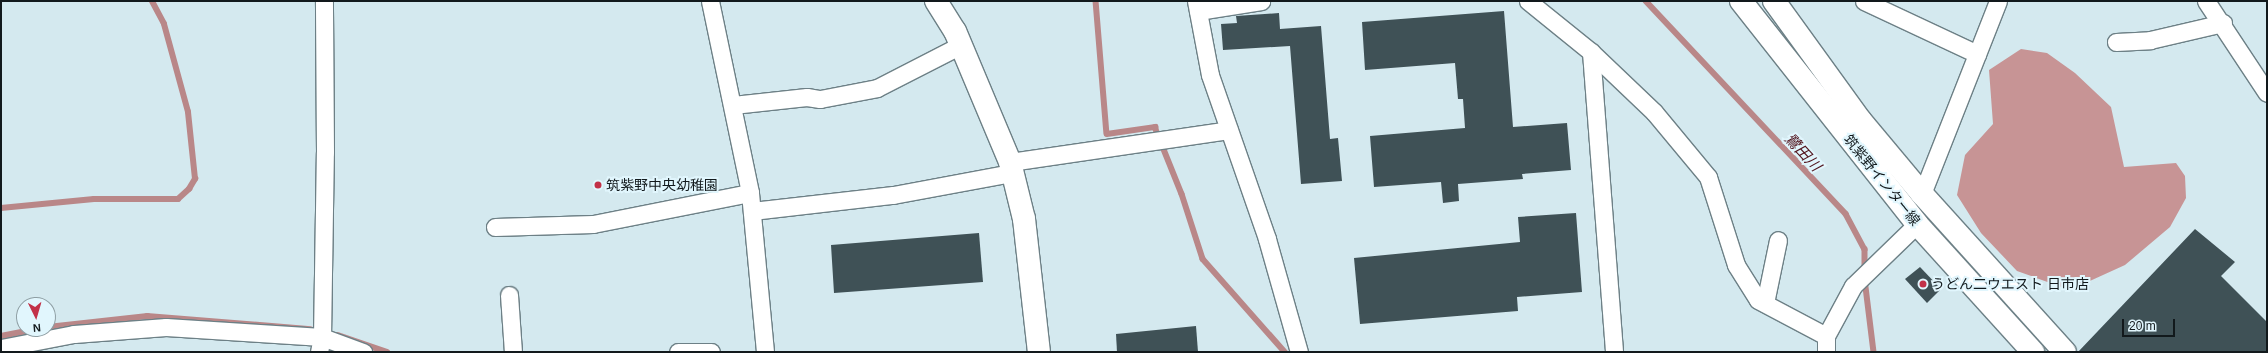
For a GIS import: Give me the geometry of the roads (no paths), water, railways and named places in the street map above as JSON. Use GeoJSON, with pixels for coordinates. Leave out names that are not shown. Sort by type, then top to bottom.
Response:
{"type":"FeatureCollection","features":[{"type":"Feature","properties":{"kind":"main road"},"geometry":{"type":"LineString","coordinates":[[936,1],[961,45],[1011,168],[1024,219],[1039,352]]}},
{"type":"Feature","properties":{"kind":"main road","name":"筑紫野インター線"},"geometry":{"type":"LineString","coordinates":[[1741,1],[1917,224],[2033,352]]}},
{"type":"Feature","properties":{"kind":"main road","name":"筑紫野インター線"},"geometry":{"type":"LineString","coordinates":[[1774,1],[1861,122],[1922,194],[2065,352]]}},
{"type":"Feature","properties":{"kind":"street"},"geometry":{"type":"LineString","coordinates":[[321,345],[324,1]]}},
{"type":"Feature","properties":{"kind":"street"},"geometry":{"type":"LineString","coordinates":[[710,1],[713,26],[733,105],[750,193],[765,352]]}},
{"type":"Feature","properties":{"kind":"street"},"geometry":{"type":"LineString","coordinates":[[1261,1],[1197,6],[1210,75],[1267,239],[1298,352]]}},
{"type":"Feature","properties":{"kind":"street"},"geometry":{"type":"LineString","coordinates":[[1528,1],[1591,52],[1654,112],[1708,177],[1736,265],[1758,300],[1765,303],[1826,344],[1853,286],[1917,224]]}},
{"type":"Feature","properties":{"kind":"street"},"geometry":{"type":"LineString","coordinates":[[1864,1],[1977,54]]}},
{"type":"Feature","properties":{"kind":"street"},"geometry":{"type":"LineString","coordinates":[[1922,194],[1998,1]]}},
{"type":"Feature","properties":{"kind":"street"},"geometry":{"type":"LineString","coordinates":[[2206,1],[2267,93]]}},
{"type":"Feature","properties":{"kind":"street"},"geometry":{"type":"LineString","coordinates":[[2116,42],[2150,40],[2222,23]]}},
{"type":"Feature","properties":{"kind":"street"},"geometry":{"type":"LineString","coordinates":[[733,105],[807,97],[820,100],[877,88],[961,45]]}},
{"type":"Feature","properties":{"kind":"street"},"geometry":{"type":"LineString","coordinates":[[1591,52],[1614,352]]}},
{"type":"Feature","properties":{"kind":"street"},"geometry":{"type":"LineString","coordinates":[[752,211],[893,195],[1011,168],[1229,130]]}},
{"type":"Feature","properties":{"kind":"street"},"geometry":{"type":"LineString","coordinates":[[495,227],[593,224],[750,193]]}},
{"type":"Feature","properties":{"kind":"street"},"geometry":{"type":"LineString","coordinates":[[1765,303],[1778,240]]}},
{"type":"Feature","properties":{"kind":"street"},"geometry":{"type":"LineString","coordinates":[[509,295],[513,352]]}},
{"type":"Feature","properties":{"kind":"street"},"geometry":{"type":"LineString","coordinates":[[1,348],[74,334],[133,327],[321,345],[363,352]]}},
{"type":"Feature","properties":{"kind":"street"},"geometry":{"type":"LineString","coordinates":[[678,352],[711,352]]}},
{"type":"Feature","properties":{"kind":"waterway"},"geometry":{"type":"LineString","coordinates":[[1,208],[94,199],[178,199],[189,189],[195,179],[188,112],[164,24],[152,1]]}},
{"type":"Feature","properties":{"kind":"waterway"},"geometry":{"type":"LineString","coordinates":[[1096,1],[1107,134],[1155,127],[1182,194],[1203,259],[1285,352]]}},
{"type":"Feature","properties":{"kind":"waterway","name":"鷺田川"},"geometry":{"type":"LineString","coordinates":[[1646,1],[1846,214],[1865,249],[1865,268]]}},
{"type":"Feature","properties":{"kind":"waterway","name":"鷺田川"},"geometry":{"type":"LineString","coordinates":[[1865,279],[1874,352]]}},
{"type":"Feature","properties":{"kind":"waterway"},"geometry":{"type":"LineString","coordinates":[[56,326],[147,316],[310,329]]}},
{"type":"Feature","properties":{"kind":"waterway"},"geometry":{"type":"LineString","coordinates":[[1,336],[16,333]]}},
{"type":"Feature","properties":{"kind":"waterway"},"geometry":{"type":"LineString","coordinates":[[338,335],[387,352]]}},
{"type":"Feature","properties":{"kind":"place","name":"筑紫野中央幼稚園"},"geometry":{"type":"Point","coordinates":[598,185]}},
{"type":"Feature","properties":{"kind":"place","name":"うどん二ウエスト 日市店"},"geometry":{"type":"Point","coordinates":[1923,284]}}]}
